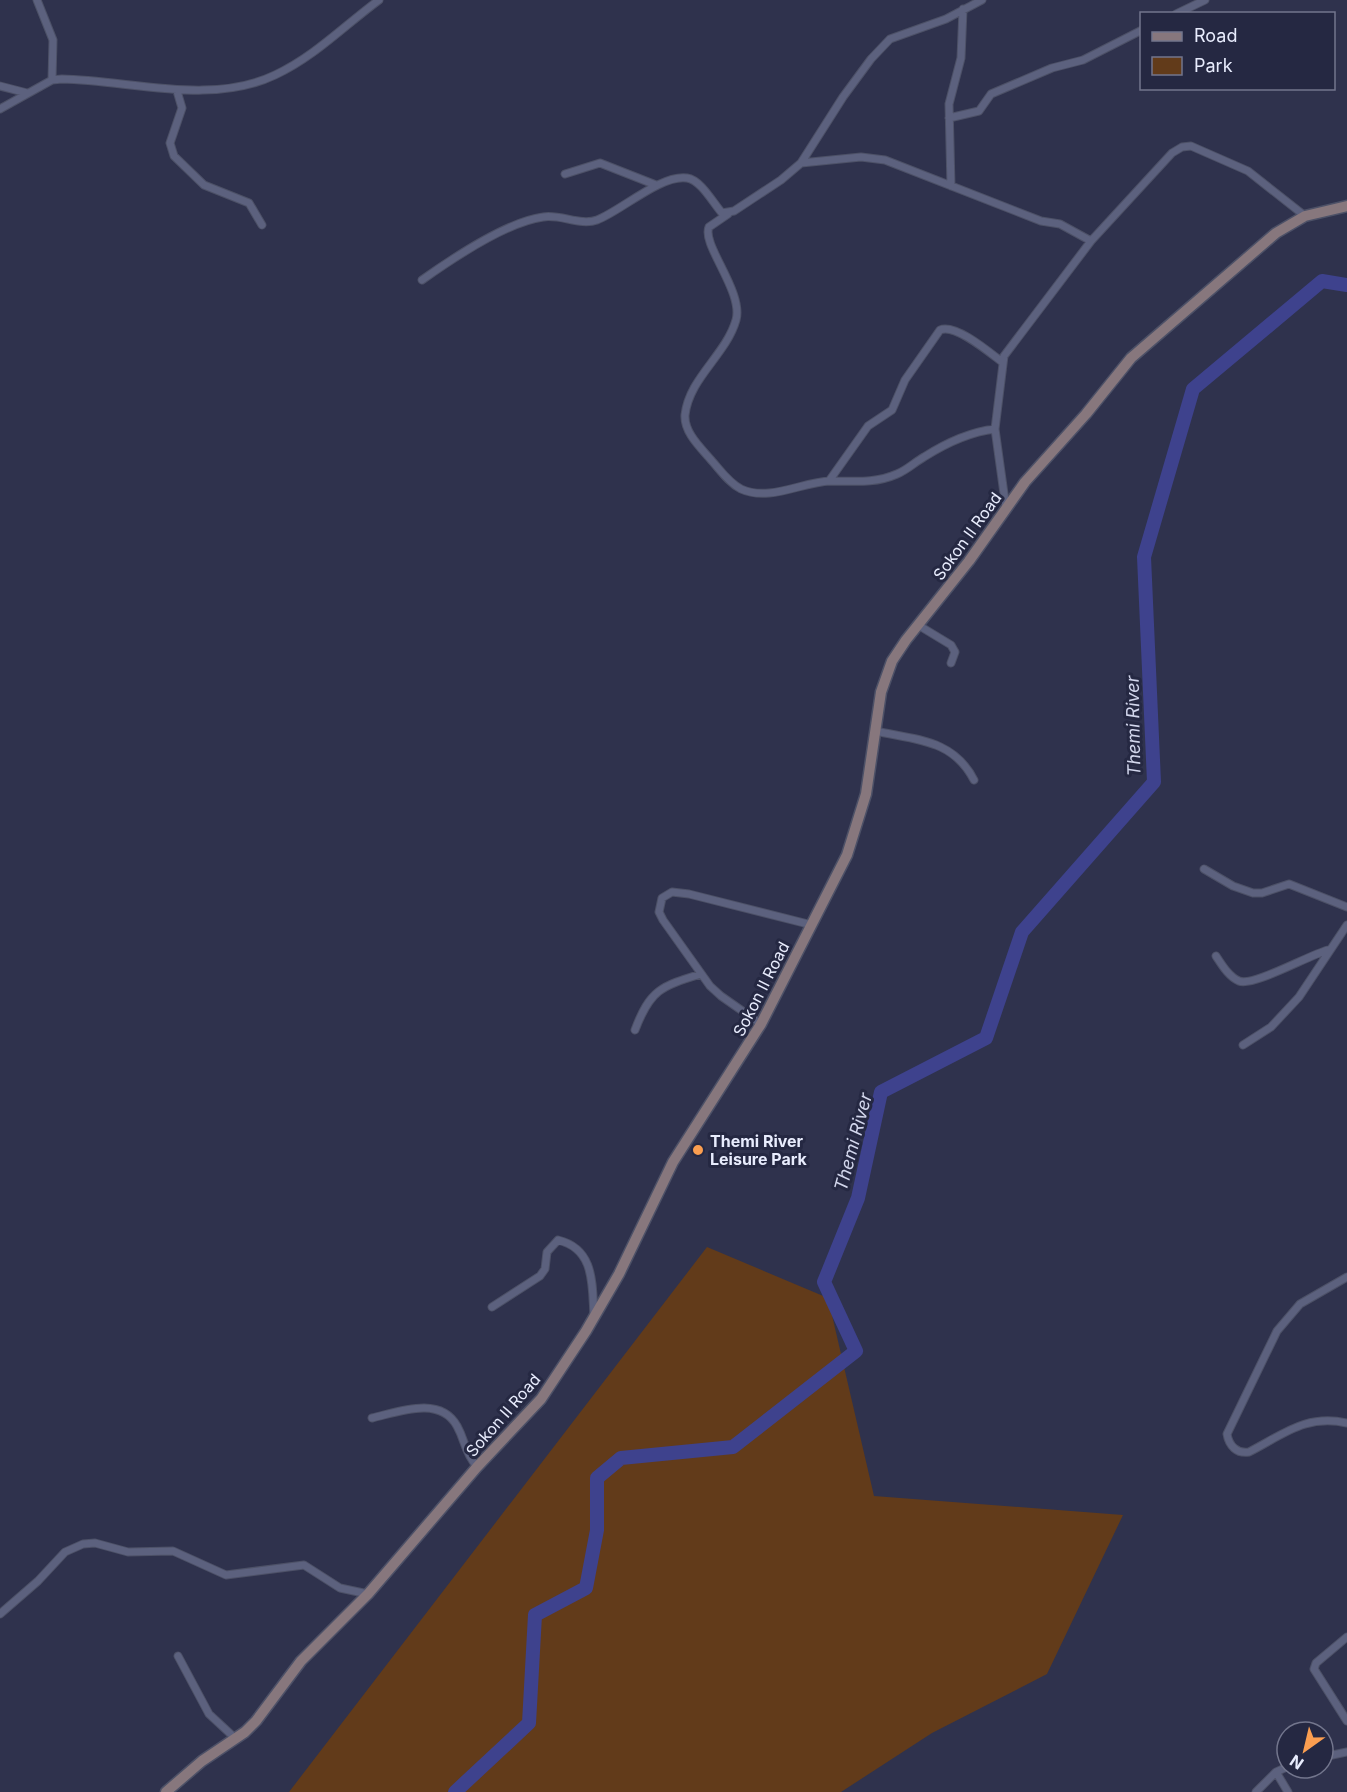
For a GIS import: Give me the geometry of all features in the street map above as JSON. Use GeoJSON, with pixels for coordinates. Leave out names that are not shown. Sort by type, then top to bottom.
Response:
{"type":"FeatureCollection","features":[{"type":"Feature","properties":{"kind":"street"},"geometry":{"type":"LineString","coordinates":[[37,0],[53,40],[52,80]]}},
{"type":"Feature","properties":{"kind":"street"},"geometry":{"type":"LineString","coordinates":[[0,109],[52,80],[77,79],[177,91],[239,86],[275,75],[342,31],[379,0]]}},
{"type":"Feature","properties":{"kind":"street"},"geometry":{"type":"LineString","coordinates":[[982,0],[946,19],[906,32],[884,44],[843,98],[801,163],[782,180],[728,213],[710,227],[707,236],[732,288],[737,305],[737,318],[729,338],[691,392],[685,416],[687,429],[729,480],[740,488],[765,492],[829,481],[859,483],[886,478],[951,442],[973,433],[995,429]]}},
{"type":"Feature","properties":{"kind":"street"},"geometry":{"type":"LineString","coordinates":[[1180,12],[1205,0]]}},
{"type":"Feature","properties":{"kind":"street"},"geometry":{"type":"LineString","coordinates":[[951,186],[950,96],[961,58],[963,9]]}},
{"type":"Feature","properties":{"kind":"street"},"geometry":{"type":"LineString","coordinates":[[949,118],[979,111],[991,94],[1052,68],[1083,60],[1140,31]]}},
{"type":"Feature","properties":{"kind":"street"},"geometry":{"type":"LineString","coordinates":[[0,86],[27,93]]}},
{"type":"Feature","properties":{"kind":"street"},"geometry":{"type":"LineString","coordinates":[[177,91],[182,108],[170,143],[174,156],[204,185],[249,203],[262,225]]}},
{"type":"Feature","properties":{"kind":"street"},"geometry":{"type":"LineString","coordinates":[[1006,508],[995,429],[1002,362],[1008,349],[1091,241],[1156,170],[1182,147],[1191,146],[1248,171],[1305,216]]}},
{"type":"Feature","properties":{"kind":"street"},"geometry":{"type":"LineString","coordinates":[[801,163],[874,158],[1041,221],[1057,223],[1091,241]]}},
{"type":"Feature","properties":{"kind":"street"},"geometry":{"type":"LineString","coordinates":[[565,174],[600,163],[656,185]]}},
{"type":"Feature","properties":{"kind":"street"},"geometry":{"type":"LineString","coordinates":[[422,280],[467,250],[528,221],[557,216],[594,221],[656,185],[689,178],[721,212],[728,213]]}},
{"type":"Feature","properties":{"kind":"street","name":"Sokon II Road"},"geometry":{"type":"LineString","coordinates":[[166,1792],[202,1761],[236,1739],[256,1721],[301,1661],[368,1594],[477,1467],[542,1399],[618,1274],[683,1144],[762,1024],[846,855],[861,815],[885,677],[897,652],[969,561],[1006,508],[1131,358],[1276,233],[1305,216],[1347,206]]}},
{"type":"Feature","properties":{"kind":"street"},"geometry":{"type":"LineString","coordinates":[[829,481],[868,426],[892,410],[905,380],[940,330],[945,328],[955,330],[1002,362]]}},
{"type":"Feature","properties":{"kind":"street"},"geometry":{"type":"LineString","coordinates":[[918,625],[951,645],[955,652],[951,663]]}},
{"type":"Feature","properties":{"kind":"street"},"geometry":{"type":"LineString","coordinates":[[874,731],[942,746],[958,756],[974,780]]}},
{"type":"Feature","properties":{"kind":"street"},"geometry":{"type":"LineString","coordinates":[[1204,869],[1233,886],[1253,893],[1262,893],[1289,884],[1347,907]]}},
{"type":"Feature","properties":{"kind":"street"},"geometry":{"type":"LineString","coordinates":[[762,1024],[721,996],[701,974],[659,912],[659,904],[666,894],[672,892],[689,894],[812,925]]}},
{"type":"Feature","properties":{"kind":"street"},"geometry":{"type":"LineString","coordinates":[[1243,1045],[1270,1027],[1299,997],[1319,970],[1328,950],[1347,925]]}},
{"type":"Feature","properties":{"kind":"street"},"geometry":{"type":"LineString","coordinates":[[1216,956],[1234,978],[1241,982],[1251,982],[1300,959],[1328,950]]}},
{"type":"Feature","properties":{"kind":"street"},"geometry":{"type":"LineString","coordinates":[[635,1030],[653,994],[672,983],[701,974]]}},
{"type":"Feature","properties":{"kind":"street"},"geometry":{"type":"LineString","coordinates":[[492,1307],[540,1276],[546,1266],[547,1252],[558,1240],[578,1248],[587,1259],[592,1277],[594,1316]]}},
{"type":"Feature","properties":{"kind":"street"},"geometry":{"type":"LineString","coordinates":[[1347,1277],[1300,1304],[1277,1331],[1227,1434],[1233,1448],[1243,1453],[1309,1421],[1347,1423]]}},
{"type":"Feature","properties":{"kind":"street"},"geometry":{"type":"LineString","coordinates":[[372,1418],[424,1408],[445,1413],[456,1424],[464,1448],[477,1467]]}},
{"type":"Feature","properties":{"kind":"street"},"geometry":{"type":"LineString","coordinates":[[0,1614],[38,1581],[65,1552],[83,1544],[95,1543],[128,1552],[173,1551],[225,1575],[304,1565],[340,1588],[368,1594]]}},
{"type":"Feature","properties":{"kind":"street"},"geometry":{"type":"LineString","coordinates":[[1347,1637],[1316,1663],[1314,1669],[1347,1721]]}},
{"type":"Feature","properties":{"kind":"street"},"geometry":{"type":"LineString","coordinates":[[178,1656],[209,1714],[236,1739]]}},
{"type":"Feature","properties":{"kind":"street"},"geometry":{"type":"LineString","coordinates":[[1256,1792],[1275,1773]]}},
{"type":"Feature","properties":{"kind":"green space"},"geometry":{"type":"Polygon","coordinates":[[[707,1247],[828,1298],[874,1496],[1123,1515],[1047,1674],[932,1733],[841,1792],[289,1792],[707,1247]]]}},
{"type":"Feature","properties":{"kind":"waterway","name":"Themi River"},"geometry":{"type":"LineString","coordinates":[[455,1792],[529,1723],[535,1615],[586,1588],[597,1530],[597,1478],[621,1458],[733,1447],[856,1351],[824,1282],[858,1198],[881,1092],[986,1038],[1022,932],[1154,782],[1144,557],[1193,389],[1322,281],[1347,285]]}},
{"type":"Feature","properties":{"kind":"place","name":"Themi River Leisure Park"},"geometry":{"type":"Point","coordinates":[698,1150]}}]}
